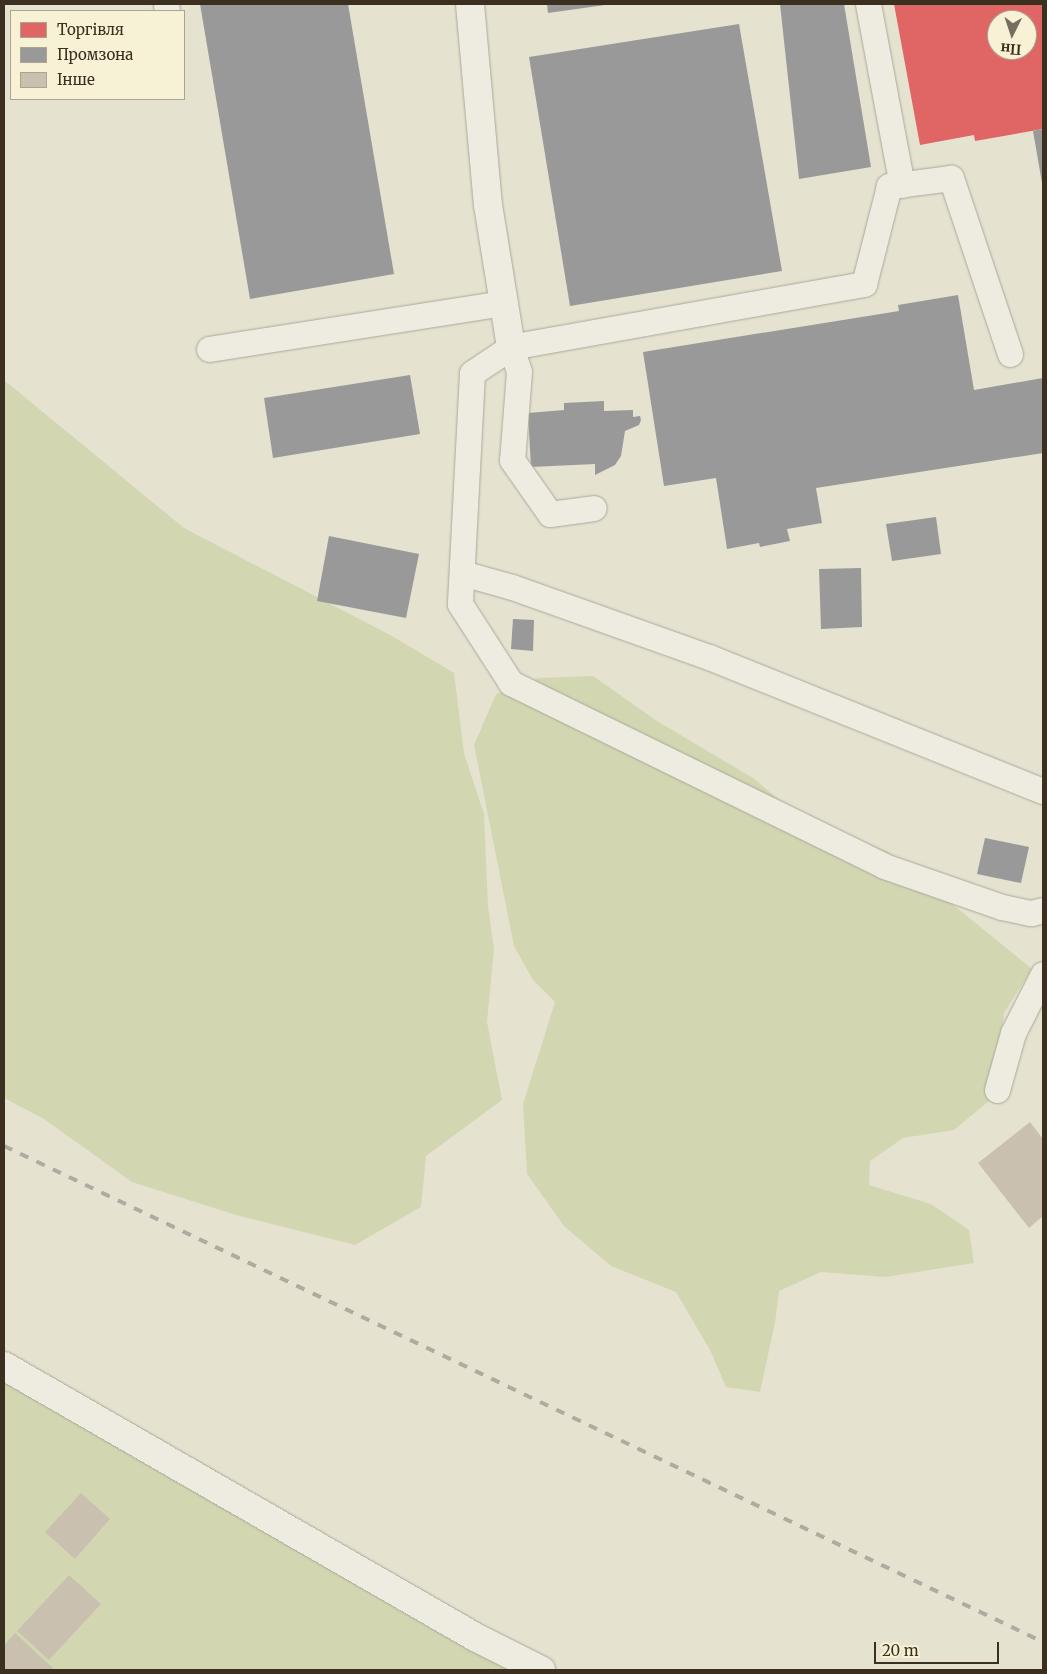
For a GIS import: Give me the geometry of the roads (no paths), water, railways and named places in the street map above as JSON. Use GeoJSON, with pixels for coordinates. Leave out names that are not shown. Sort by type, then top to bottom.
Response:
{"type":"FeatureCollection","features":[{"type":"Feature","properties":{"kind":"street"},"geometry":{"type":"LineString","coordinates":[[470,4],[488,205],[511,347]]}},
{"type":"Feature","properties":{"kind":"street"},"geometry":{"type":"LineString","coordinates":[[4,1366],[475,1637],[541,1670]]}},
{"type":"Feature","properties":{"kind":"lane"},"geometry":{"type":"LineString","coordinates":[[868,4],[902,185]]}},
{"type":"Feature","properties":{"kind":"lane"},"geometry":{"type":"LineString","coordinates":[[1010,354],[952,178],[889,186],[864,284],[511,347],[472,373],[460,604],[511,683],[884,866],[1039,918]]}},
{"type":"Feature","properties":{"kind":"lane"},"geometry":{"type":"LineString","coordinates":[[209,349],[504,303]]}},
{"type":"Feature","properties":{"kind":"lane"},"geometry":{"type":"LineString","coordinates":[[511,347],[519,372],[512,460],[550,514],[594,508]]}},
{"type":"Feature","properties":{"kind":"lane"},"geometry":{"type":"LineString","coordinates":[[462,573],[512,586],[709,657],[1043,791]]}},
{"type":"Feature","properties":{"kind":"lane"},"geometry":{"type":"LineString","coordinates":[[997,1090],[1013,1033],[1043,974]]}},
{"type":"Feature","properties":{"kind":"railway"},"geometry":{"type":"LineString","coordinates":[[4,1146],[1043,1642]]}}]}
